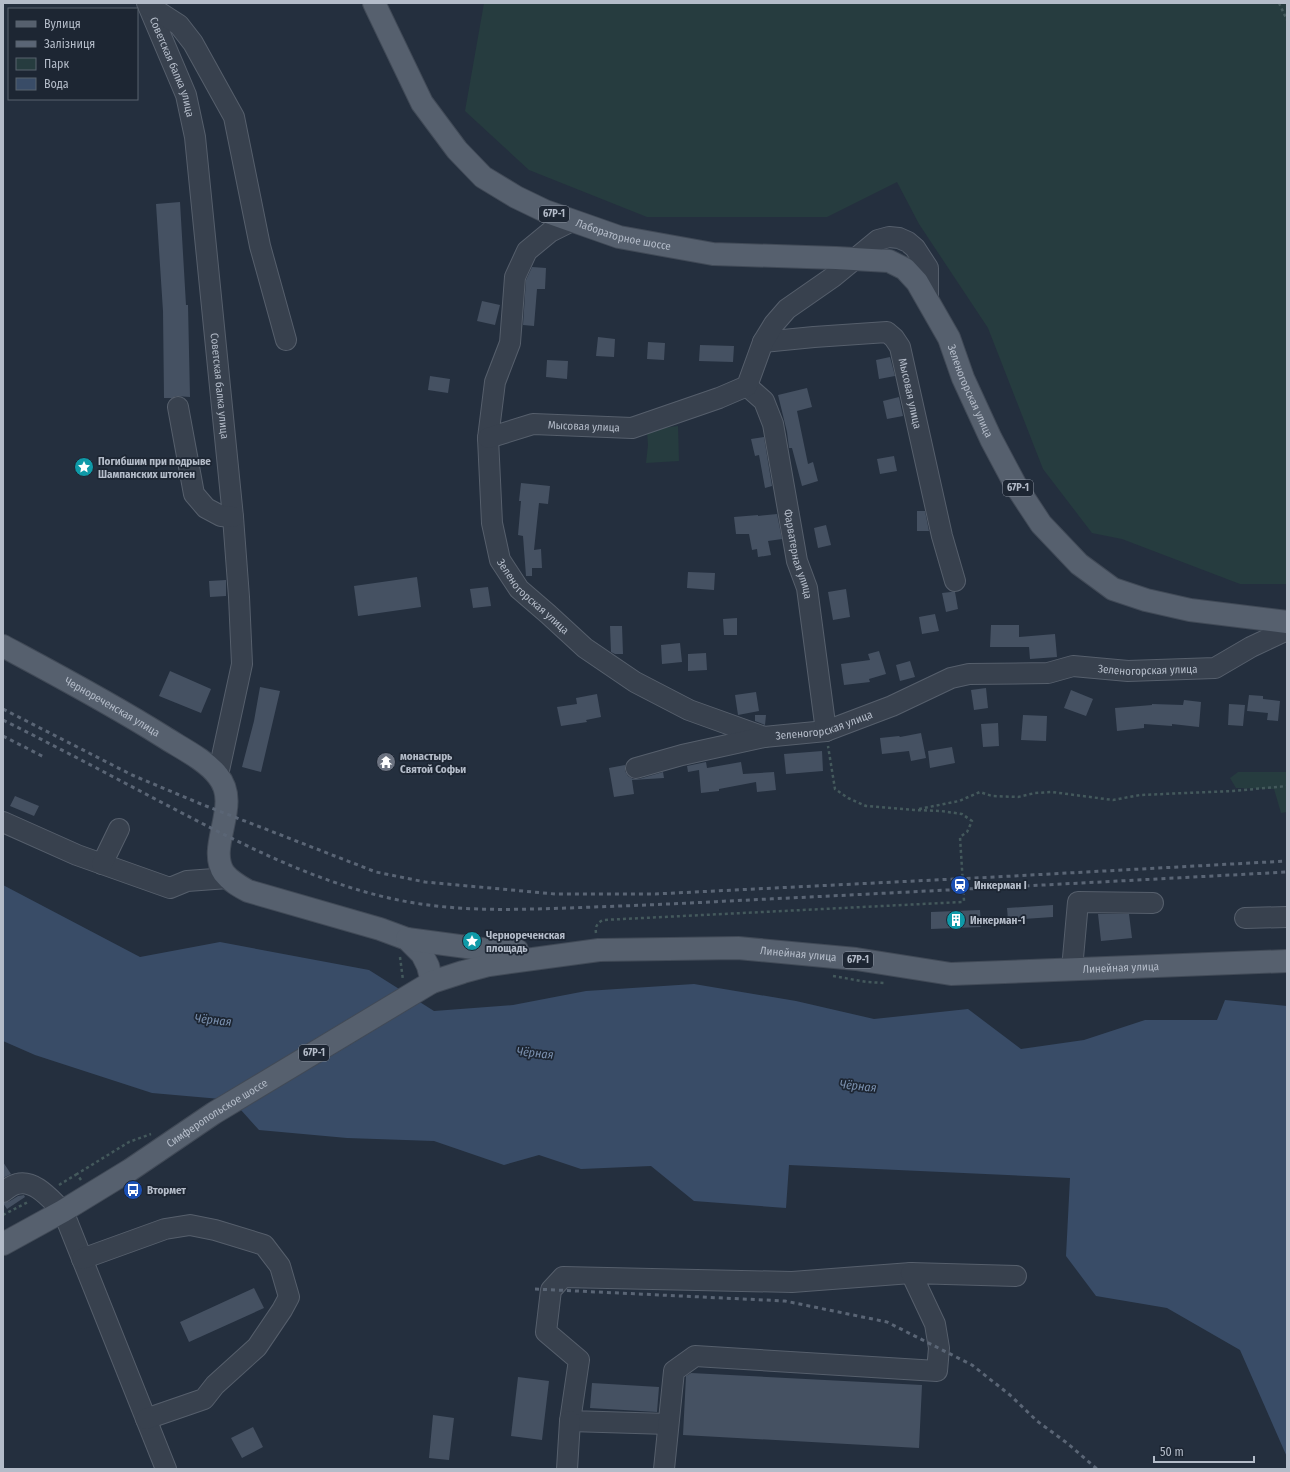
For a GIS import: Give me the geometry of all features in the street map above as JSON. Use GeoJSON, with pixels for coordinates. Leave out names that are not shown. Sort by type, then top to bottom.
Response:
{"type":"FeatureCollection","features":[{"type":"Feature","properties":{"kind":"main road","name":"Лабораторное шоссе"},"geometry":{"type":"LineString","coordinates":[[374,3],[422,103],[457,150],[483,177],[509,193],[546,211],[619,237],[713,254],[846,258]]}},
{"type":"Feature","properties":{"kind":"main road","name":"Зеленогорская улица"},"geometry":{"type":"LineString","coordinates":[[846,258],[889,261],[905,270],[918,282],[949,338],[963,378],[990,439],[1016,486],[1041,524],[1079,564],[1113,588],[1146,600],[1190,610],[1287,622]]}},
{"type":"Feature","properties":{"kind":"main road","name":"Чернореченская улица"},"geometry":{"type":"LineString","coordinates":[[3,646],[82,688],[144,724],[186,751],[218,775]]}},
{"type":"Feature","properties":{"kind":"main road"},"geometry":{"type":"LineString","coordinates":[[218,775],[225,790],[227,801],[219,854],[223,872],[237,885],[248,891],[380,928],[407,939],[489,950],[599,950]]}},
{"type":"Feature","properties":{"kind":"main road"},"geometry":{"type":"LineString","coordinates":[[407,939],[422,954],[428,966],[432,982]]}},
{"type":"Feature","properties":{"kind":"main road","name":"Линейная улица"},"geometry":{"type":"LineString","coordinates":[[432,982],[463,972],[489,966],[599,950],[738,948],[856,959],[952,974],[1287,961]]}},
{"type":"Feature","properties":{"kind":"main road","name":"Симферопольское шоссе"},"geometry":{"type":"LineString","coordinates":[[3,1244],[63,1211],[130,1170],[214,1113],[432,982]]}},
{"type":"Feature","properties":{"kind":"street"},"geometry":{"type":"LineString","coordinates":[[147,4],[179,25],[193,43],[234,117],[260,246],[286,340]]}},
{"type":"Feature","properties":{"kind":"street","name":"Советская балка улица"},"geometry":{"type":"LineString","coordinates":[[147,4],[186,95],[195,137],[233,517],[242,664],[218,775]]}},
{"type":"Feature","properties":{"kind":"street","name":"Зеленогорская улица"},"geometry":{"type":"LineString","coordinates":[[572,221],[550,232],[527,251],[515,276],[510,343],[495,382],[488,438],[492,523],[500,560],[519,589],[585,648],[635,682],[689,710],[764,737],[826,731],[892,706],[951,678],[969,674],[1048,673],[1072,666],[1128,671],[1215,668],[1251,647],[1287,630]]}},
{"type":"Feature","properties":{"kind":"street"},"geometry":{"type":"LineString","coordinates":[[747,386],[763,342],[774,324],[787,309],[810,295],[846,258]]}},
{"type":"Feature","properties":{"kind":"street","name":"Мысовая улица"},"geometry":{"type":"LineString","coordinates":[[763,342],[887,332],[898,341],[942,536],[955,581]]}},
{"type":"Feature","properties":{"kind":"street","name":"Мысовая улица"},"geometry":{"type":"LineString","coordinates":[[488,438],[533,424],[632,428],[719,398],[747,386]]}},
{"type":"Feature","properties":{"kind":"street","name":"Фарватерная улица"},"geometry":{"type":"LineString","coordinates":[[747,386],[764,402],[773,424],[797,561],[807,588],[826,731]]}},
{"type":"Feature","properties":{"kind":"street"},"geometry":{"type":"LineString","coordinates":[[178,407],[194,494],[206,508],[220,516],[233,517]]}},
{"type":"Feature","properties":{"kind":"street"},"geometry":{"type":"LineString","coordinates":[[636,768],[682,755],[764,737]]}},
{"type":"Feature","properties":{"kind":"street"},"geometry":{"type":"LineString","coordinates":[[3,822],[77,855],[170,888],[187,882],[228,878]]}},
{"type":"Feature","properties":{"kind":"street"},"geometry":{"type":"LineString","coordinates":[[102,864],[119,829]]}},
{"type":"Feature","properties":{"kind":"street"},"geometry":{"type":"LineString","coordinates":[[1072,969],[1078,902],[1153,903]]}},
{"type":"Feature","properties":{"kind":"street"},"geometry":{"type":"LineString","coordinates":[[1245,918],[1287,917]]}},
{"type":"Feature","properties":{"kind":"street"},"geometry":{"type":"LineString","coordinates":[[3,1192],[17,1184],[29,1184],[44,1193],[63,1211],[166,1469]]}},
{"type":"Feature","properties":{"kind":"street"},"geometry":{"type":"LineString","coordinates":[[82,1259],[166,1230],[190,1225],[215,1230],[264,1245],[280,1266],[289,1297],[257,1347],[215,1385],[204,1399],[146,1419]]}},
{"type":"Feature","properties":{"kind":"street"},"geometry":{"type":"LineString","coordinates":[[664,1469],[674,1371],[696,1356],[937,1371],[939,1348],[935,1324],[911,1273]]}},
{"type":"Feature","properties":{"kind":"street"},"geometry":{"type":"LineString","coordinates":[[567,1469],[570,1421],[579,1360],[546,1332],[551,1290],[563,1277],[792,1282],[911,1273],[1016,1276]]}},
{"type":"Feature","properties":{"kind":"street"},"geometry":{"type":"LineString","coordinates":[[570,1421],[668,1424]]}},
{"type":"Feature","properties":{"kind":"path"},"geometry":{"type":"LineString","coordinates":[[1279,3],[1287,20]]}},
{"type":"Feature","properties":{"kind":"path"},"geometry":{"type":"LineString","coordinates":[[599,950],[596,928],[602,920],[964,901],[960,837],[967,832],[972,821],[962,814],[941,811],[866,806],[848,798],[835,789],[826,731]]}},
{"type":"Feature","properties":{"kind":"path"},"geometry":{"type":"LineString","coordinates":[[914,810],[959,800],[980,792],[992,796],[1018,797],[1035,793],[1052,792],[1113,800],[1140,795],[1233,792],[1287,786]]}},
{"type":"Feature","properties":{"kind":"green space"},"geometry":{"type":"Polygon","coordinates":[[[484,3],[1287,3],[1287,584],[1240,584],[1122,539],[1092,533],[1043,469],[988,328],[919,224],[897,182],[827,217],[647,217],[529,170],[465,111],[484,3]]]}},
{"type":"Feature","properties":{"kind":"green space"},"geometry":{"type":"Polygon","coordinates":[[[678,426],[679,461],[646,463],[648,445],[647,430],[678,426]]]}},
{"type":"Feature","properties":{"kind":"green space"},"geometry":{"type":"Polygon","coordinates":[[[1238,772],[1287,772],[1287,812],[1281,813],[1274,789],[1236,788],[1230,778],[1238,772]]]}},
{"type":"Feature","properties":{"kind":"water","name":"Чёрная"},"geometry":{"type":"Polygon","coordinates":[[[3,885],[140,957],[220,942],[369,970],[434,1011],[513,1005],[586,991],[694,984],[796,1001],[874,1019],[968,1009],[1021,1049],[1084,1040],[1145,1020],[1217,1020],[1225,1000],[1287,1006],[1287,1457],[1240,1350],[1167,1308],[1096,1296],[1066,1256],[1070,1178],[789,1165],[786,1208],[694,1201],[651,1166],[581,1169],[539,1155],[504,1165],[434,1141],[347,1138],[259,1130],[232,1100],[152,1093],[35,1055],[3,1041],[3,885]]]}},
{"type":"Feature","properties":{"kind":"building"},"geometry":{"type":"Polygon","coordinates":[[[180,202],[186,305],[188,305],[190,397],[176,396],[172,398],[164,398],[163,311],[156,204],[180,202]]]}},
{"type":"Feature","properties":{"kind":"building"},"geometry":{"type":"Polygon","coordinates":[[[532,267],[546,268],[545,289],[537,289],[534,326],[523,325],[526,280],[532,267]]]}},
{"type":"Feature","properties":{"kind":"building"},"geometry":{"type":"Polygon","coordinates":[[[482,301],[500,305],[495,325],[477,321],[482,301]]]}},
{"type":"Feature","properties":{"kind":"building"},"geometry":{"type":"Polygon","coordinates":[[[598,337],[615,339],[614,357],[596,356],[598,337]]]}},
{"type":"Feature","properties":{"kind":"building"},"geometry":{"type":"Polygon","coordinates":[[[648,342],[665,343],[664,360],[647,359],[648,342]]]}},
{"type":"Feature","properties":{"kind":"building"},"geometry":{"type":"Polygon","coordinates":[[[700,345],[734,346],[733,362],[699,361],[700,345]]]}},
{"type":"Feature","properties":{"kind":"building"},"geometry":{"type":"Polygon","coordinates":[[[890,357],[895,376],[879,379],[876,360],[890,357]]]}},
{"type":"Feature","properties":{"kind":"building"},"geometry":{"type":"Polygon","coordinates":[[[547,360],[568,361],[567,379],[546,377],[547,360]]]}},
{"type":"Feature","properties":{"kind":"building"},"geometry":{"type":"Polygon","coordinates":[[[430,376],[450,379],[448,393],[428,390],[430,376]]]}},
{"type":"Feature","properties":{"kind":"building"},"geometry":{"type":"Polygon","coordinates":[[[807,388],[812,407],[797,411],[808,464],[813,462],[818,481],[802,486],[792,448],[789,448],[787,432],[778,395],[807,388]]]}},
{"type":"Feature","properties":{"kind":"building"},"geometry":{"type":"Polygon","coordinates":[[[899,397],[903,416],[887,419],[883,401],[899,397]]]}},
{"type":"Feature","properties":{"kind":"building"},"geometry":{"type":"Polygon","coordinates":[[[764,437],[772,486],[765,488],[759,455],[755,456],[751,439],[764,437]]]}},
{"type":"Feature","properties":{"kind":"building"},"geometry":{"type":"Polygon","coordinates":[[[894,456],[897,471],[880,474],[877,459],[894,456]]]}},
{"type":"Feature","properties":{"kind":"building"},"geometry":{"type":"Polygon","coordinates":[[[521,483],[550,486],[548,504],[539,503],[534,550],[541,549],[542,568],[532,568],[532,576],[526,576],[523,536],[518,535],[521,483]]]}},
{"type":"Feature","properties":{"kind":"building"},"geometry":{"type":"Polygon","coordinates":[[[917,511],[925,511],[929,531],[917,531],[917,511]]]}},
{"type":"Feature","properties":{"kind":"building"},"geometry":{"type":"Polygon","coordinates":[[[777,514],[782,539],[768,541],[771,555],[758,557],[757,549],[752,550],[749,534],[736,534],[734,517],[777,514]]]}},
{"type":"Feature","properties":{"kind":"building"},"geometry":{"type":"Polygon","coordinates":[[[826,525],[831,545],[818,548],[814,528],[826,525]]]}},
{"type":"Feature","properties":{"kind":"building"},"geometry":{"type":"Polygon","coordinates":[[[688,572],[715,573],[714,590],[687,588],[688,572]]]}},
{"type":"Feature","properties":{"kind":"building"},"geometry":{"type":"Polygon","coordinates":[[[417,577],[421,607],[358,616],[354,586],[417,577]]]}},
{"type":"Feature","properties":{"kind":"building"},"geometry":{"type":"Polygon","coordinates":[[[226,580],[226,596],[210,597],[209,581],[226,580]]]}},
{"type":"Feature","properties":{"kind":"building"},"geometry":{"type":"Polygon","coordinates":[[[488,587],[491,606],[473,608],[470,589],[488,587]]]}},
{"type":"Feature","properties":{"kind":"building"},"geometry":{"type":"Polygon","coordinates":[[[846,589],[850,617],[833,620],[828,592],[846,589]]]}},
{"type":"Feature","properties":{"kind":"building"},"geometry":{"type":"Polygon","coordinates":[[[955,592],[958,609],[946,612],[942,593],[955,592]]]}},
{"type":"Feature","properties":{"kind":"building"},"geometry":{"type":"Polygon","coordinates":[[[935,614],[939,631],[922,634],[919,617],[935,614]]]}},
{"type":"Feature","properties":{"kind":"building"},"geometry":{"type":"Polygon","coordinates":[[[737,618],[737,635],[724,635],[723,619],[737,618]]]}},
{"type":"Feature","properties":{"kind":"building"},"geometry":{"type":"Polygon","coordinates":[[[991,625],[1019,625],[1019,637],[1055,634],[1057,657],[1030,659],[1029,647],[990,647],[991,625]]]}},
{"type":"Feature","properties":{"kind":"building"},"geometry":{"type":"Polygon","coordinates":[[[610,626],[622,626],[623,654],[615,654],[611,652],[610,626]]]}},
{"type":"Feature","properties":{"kind":"building"},"geometry":{"type":"Polygon","coordinates":[[[680,643],[682,662],[662,664],[661,645],[680,643]]]}},
{"type":"Feature","properties":{"kind":"building"},"geometry":{"type":"Polygon","coordinates":[[[879,651],[886,674],[869,679],[870,682],[844,685],[841,664],[870,660],[868,654],[879,651]]]}},
{"type":"Feature","properties":{"kind":"building"},"geometry":{"type":"Polygon","coordinates":[[[706,653],[707,670],[688,671],[688,654],[706,653]]]}},
{"type":"Feature","properties":{"kind":"building"},"geometry":{"type":"Polygon","coordinates":[[[910,661],[915,677],[900,681],[896,665],[910,661]]]}},
{"type":"Feature","properties":{"kind":"building"},"geometry":{"type":"Polygon","coordinates":[[[170,671],[211,689],[201,713],[159,696],[170,671]]]}},
{"type":"Feature","properties":{"kind":"building"},"geometry":{"type":"Polygon","coordinates":[[[260,687],[280,691],[261,772],[242,767],[254,721],[260,687]]]}},
{"type":"Feature","properties":{"kind":"building"},"geometry":{"type":"Polygon","coordinates":[[[986,688],[988,708],[974,710],[971,690],[986,688]]]}},
{"type":"Feature","properties":{"kind":"building"},"geometry":{"type":"Polygon","coordinates":[[[1071,690],[1093,699],[1086,716],[1064,708],[1071,690]]]}},
{"type":"Feature","properties":{"kind":"building"},"geometry":{"type":"Polygon","coordinates":[[[756,692],[759,711],[738,715],[735,695],[756,692]]]}},
{"type":"Feature","properties":{"kind":"building"},"geometry":{"type":"Polygon","coordinates":[[[597,694],[601,717],[586,720],[587,722],[561,726],[557,707],[577,704],[576,698],[597,694]]]}},
{"type":"Feature","properties":{"kind":"building"},"geometry":{"type":"Polygon","coordinates":[[[1249,695],[1263,696],[1263,699],[1280,701],[1278,721],[1267,720],[1268,713],[1247,711],[1249,695]]]}},
{"type":"Feature","properties":{"kind":"building"},"geometry":{"type":"Polygon","coordinates":[[[1184,700],[1201,702],[1199,727],[1172,724],[1172,726],[1144,724],[1144,728],[1117,731],[1115,708],[1152,704],[1183,705],[1184,700]]]}},
{"type":"Feature","properties":{"kind":"building"},"geometry":{"type":"Polygon","coordinates":[[[1229,704],[1245,705],[1243,726],[1228,725],[1229,704]]]}},
{"type":"Feature","properties":{"kind":"building"},"geometry":{"type":"Polygon","coordinates":[[[755,715],[766,715],[765,725],[755,721],[755,715]]]}},
{"type":"Feature","properties":{"kind":"building"},"geometry":{"type":"Polygon","coordinates":[[[1023,715],[1047,716],[1046,741],[1021,740],[1023,715]]]}},
{"type":"Feature","properties":{"kind":"building"},"geometry":{"type":"Polygon","coordinates":[[[998,723],[999,746],[983,747],[981,724],[998,723]]]}},
{"type":"Feature","properties":{"kind":"building"},"geometry":{"type":"Polygon","coordinates":[[[921,733],[926,758],[911,761],[909,751],[882,754],[880,738],[900,737],[921,733]]]}},
{"type":"Feature","properties":{"kind":"building"},"geometry":{"type":"Polygon","coordinates":[[[952,747],[955,763],[930,768],[928,751],[952,747]]]}},
{"type":"Feature","properties":{"kind":"building"},"geometry":{"type":"Polygon","coordinates":[[[822,751],[823,771],[786,774],[784,754],[822,751]]]}},
{"type":"Feature","properties":{"kind":"building"},"geometry":{"type":"Polygon","coordinates":[[[706,762],[707,768],[741,762],[743,774],[774,772],[776,790],[757,792],[756,782],[719,789],[719,791],[701,793],[699,770],[688,772],[687,766],[706,762]]]}},
{"type":"Feature","properties":{"kind":"building"},"geometry":{"type":"Polygon","coordinates":[[[625,765],[625,771],[628,776],[633,779],[639,779],[663,772],[664,778],[632,780],[634,794],[614,797],[609,768],[625,765]]]}},
{"type":"Feature","properties":{"kind":"building"},"geometry":{"type":"Polygon","coordinates":[[[15,796],[39,806],[34,816],[10,806],[15,796]]]}},
{"type":"Feature","properties":{"kind":"building"},"geometry":{"type":"Polygon","coordinates":[[[1053,905],[1053,917],[1008,920],[1007,908],[1053,905]]]}},
{"type":"Feature","properties":{"kind":"building","name":"Инкерман-1"},"geometry":{"type":"Polygon","coordinates":[[[980,910],[981,927],[931,929],[931,912],[980,910]]]}},
{"type":"Feature","properties":{"kind":"building"},"geometry":{"type":"Polygon","coordinates":[[[1098,914],[1129,914],[1132,938],[1101,941],[1098,914]]]}},
{"type":"Feature","properties":{"kind":"building"},"geometry":{"type":"Polygon","coordinates":[[[3,1162],[11,1174],[3,1178],[3,1162]]]}},
{"type":"Feature","properties":{"kind":"building"},"geometry":{"type":"Polygon","coordinates":[[[24,1195],[25,1197],[7,1209],[3,1203],[18,1196],[24,1195]]]}},
{"type":"Feature","properties":{"kind":"building"},"geometry":{"type":"Polygon","coordinates":[[[254,1288],[264,1308],[189,1342],[180,1322],[254,1288]]]}},
{"type":"Feature","properties":{"kind":"building"},"geometry":{"type":"Polygon","coordinates":[[[691,1373],[922,1385],[919,1448],[683,1435],[686,1376],[691,1373]]]}},
{"type":"Feature","properties":{"kind":"building"},"geometry":{"type":"Polygon","coordinates":[[[518,1377],[549,1381],[542,1440],[511,1436],[518,1377]]]}},
{"type":"Feature","properties":{"kind":"building"},"geometry":{"type":"Polygon","coordinates":[[[592,1383],[659,1387],[657,1412],[590,1408],[592,1383]]]}},
{"type":"Feature","properties":{"kind":"building"},"geometry":{"type":"Polygon","coordinates":[[[433,1415],[454,1418],[449,1460],[429,1458],[433,1415]]]}},
{"type":"Feature","properties":{"kind":"building"},"geometry":{"type":"Polygon","coordinates":[[[253,1427],[263,1447],[242,1458],[231,1438],[253,1427]]]}},
{"type":"Feature","properties":{"kind":"railway"},"geometry":{"type":"LineString","coordinates":[[3,709],[132,775],[201,804],[376,872],[425,882],[555,894],[655,894],[1287,861]]}},
{"type":"Feature","properties":{"kind":"railway"},"geometry":{"type":"LineString","coordinates":[[3,720],[213,829],[299,869],[358,890],[412,903],[434,906],[478,909],[545,909],[628,906],[1287,872]]}},
{"type":"Feature","properties":{"kind":"railway"},"geometry":{"type":"LineString","coordinates":[[3,736],[44,757]]}},
{"type":"Feature","properties":{"kind":"railway"},"geometry":{"type":"LineString","coordinates":[[535,1289],[785,1301],[887,1322],[972,1365],[1010,1395],[1037,1421],[1067,1443],[1097,1469]]}},
{"type":"Feature","properties":{"kind":"place","name":"Погибшим при подрыве Шампанских штолен"},"geometry":{"type":"Point","coordinates":[84,467]}},
{"type":"Feature","properties":{"kind":"place","name":"монастырь Святой Софьи"},"geometry":{"type":"Point","coordinates":[386,762]}},
{"type":"Feature","properties":{"kind":"place","name":"Инкерман I"},"geometry":{"type":"Point","coordinates":[960,885]}},
{"type":"Feature","properties":{"kind":"place","name":"Инкерман-1"},"geometry":{"type":"Point","coordinates":[956,920]}},
{"type":"Feature","properties":{"kind":"place","name":"Чернореченская площадь"},"geometry":{"type":"Point","coordinates":[472,941]}},
{"type":"Feature","properties":{"kind":"place","name":"Втормет"},"geometry":{"type":"Point","coordinates":[133,1190]}}]}
